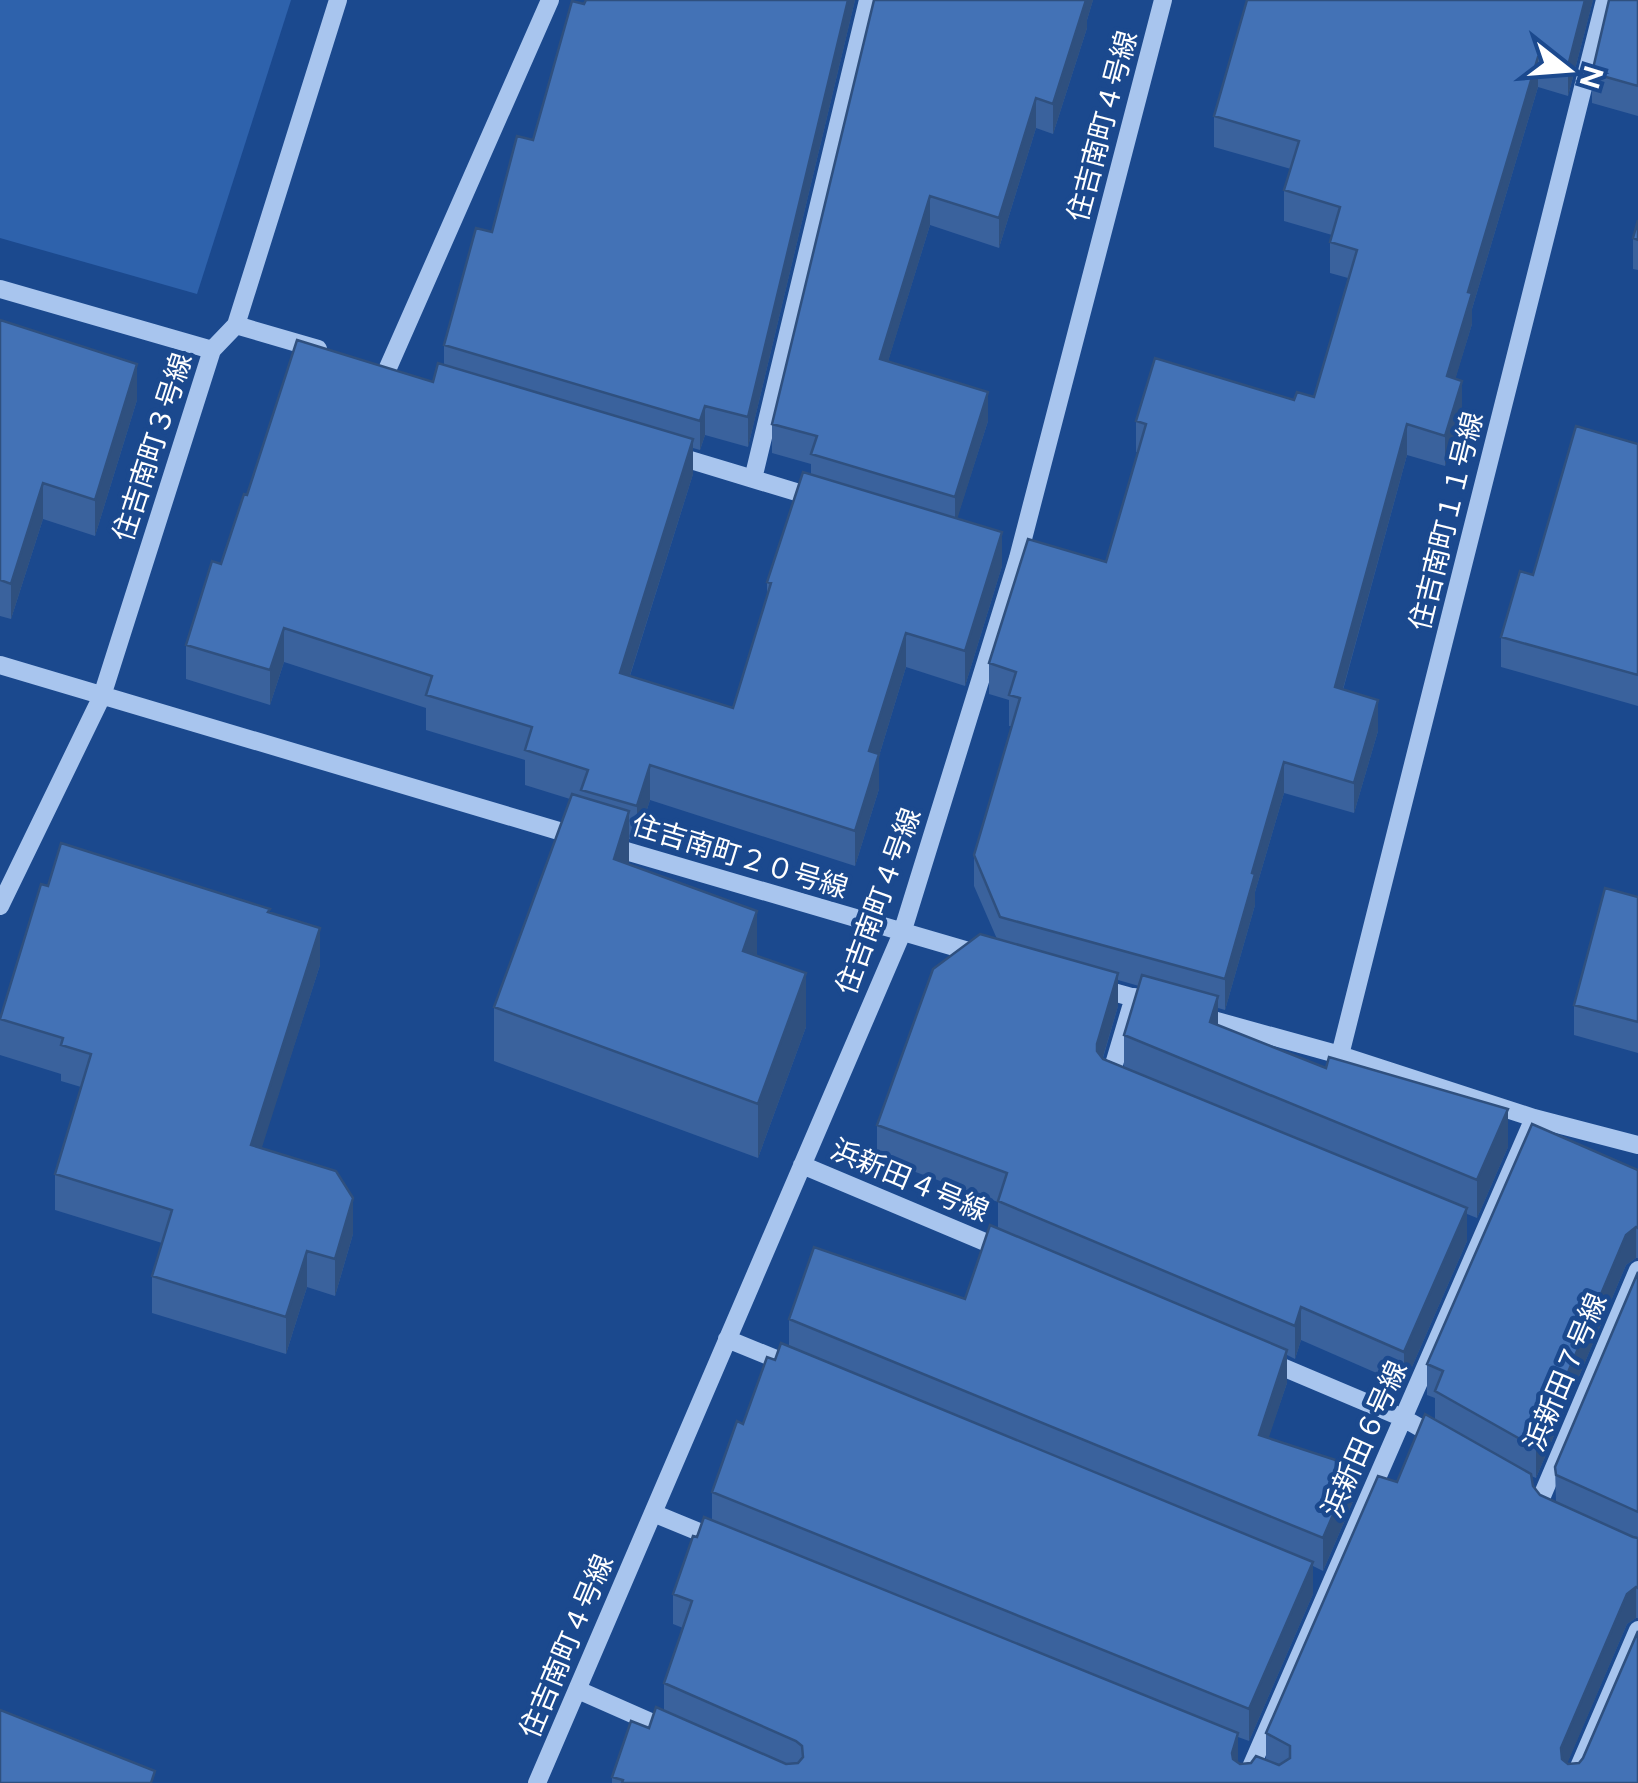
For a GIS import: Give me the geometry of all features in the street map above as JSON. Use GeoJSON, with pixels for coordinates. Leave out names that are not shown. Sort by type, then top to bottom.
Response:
{"type":"FeatureCollection","features":[{"type":"Feature","properties":{"kind":"street","name":"住吉南町３号線"},"geometry":{"type":"LineString","coordinates":[[0,906],[102,696],[212,350],[236,325],[338,0]]}},
{"type":"Feature","properties":{"kind":"street"},"geometry":{"type":"LineString","coordinates":[[368,364],[396,373],[550,0]]}},
{"type":"Feature","properties":{"kind":"street"},"geometry":{"type":"LineString","coordinates":[[753,479],[868,0]]}},
{"type":"Feature","properties":{"kind":"street","name":"住吉南町４号線"},"geometry":{"type":"LineString","coordinates":[[537,1783],[902,933],[1018,558],[1163,0]]}},
{"type":"Feature","properties":{"kind":"street","name":"住吉南町１１号線"},"geometry":{"type":"LineString","coordinates":[[1340,1056],[1606,0]]}},
{"type":"Feature","properties":{"kind":"street"},"geometry":{"type":"LineString","coordinates":[[0,289],[212,350]]}},
{"type":"Feature","properties":{"kind":"street"},"geometry":{"type":"LineString","coordinates":[[236,325],[330,353]]}},
{"type":"Feature","properties":{"kind":"street"},"geometry":{"type":"LineString","coordinates":[[661,452],[828,501]]}},
{"type":"Feature","properties":{"kind":"street"},"geometry":{"type":"LineString","coordinates":[[999,552],[1018,558]]}},
{"type":"Feature","properties":{"kind":"street","name":"住吉南町２０号線"},"geometry":{"type":"LineString","coordinates":[[0,665],[991,958]]}},
{"type":"Feature","properties":{"kind":"street"},"geometry":{"type":"LineString","coordinates":[[1080,982],[1340,1056],[1534,1118],[1638,1145]]}},
{"type":"Feature","properties":{"kind":"street"},"geometry":{"type":"LineString","coordinates":[[1127,1088],[1110,1081],[1134,998]]}},
{"type":"Feature","properties":{"kind":"street","name":"浜新田６号線"},"geometry":{"type":"LineString","coordinates":[[1253,1772],[1403,1418],[1475,1230],[1534,1118]]}},
{"type":"Feature","properties":{"kind":"street","name":"浜新田４号線"},"geometry":{"type":"LineString","coordinates":[[802,1165],[1020,1257]]}},
{"type":"Feature","properties":{"kind":"street","name":"浜新田７号線"},"geometry":{"type":"LineString","coordinates":[[1525,1486],[1543,1505],[1638,1270]]}},
{"type":"Feature","properties":{"kind":"street"},"geometry":{"type":"LineString","coordinates":[[727,1339],[818,1376]]}},
{"type":"Feature","properties":{"kind":"street"},"geometry":{"type":"LineString","coordinates":[[1257,1356],[1403,1418],[1455,1447]]}},
{"type":"Feature","properties":{"kind":"street"},"geometry":{"type":"LineString","coordinates":[[653,1513],[744,1550]]}},
{"type":"Feature","properties":{"kind":"street"},"geometry":{"type":"LineString","coordinates":[[1311,1580],[1330,1587]]}},
{"type":"Feature","properties":{"kind":"street"},"geometry":{"type":"LineString","coordinates":[[1572,1783],[1638,1630]]}},
{"type":"Feature","properties":{"kind":"street"},"geometry":{"type":"LineString","coordinates":[[578,1690],[684,1736]]}},
{"type":"Feature","properties":{"kind":"street"},"geometry":{"type":"LineString","coordinates":[[1236,1750],[1253,1772]]}},
{"type":"Feature","properties":{"kind":"shaded area"},"geometry":{"type":"Polygon","coordinates":[[[0,0],[291,0],[197,294],[0,238],[0,0]]]}},
{"type":"Feature","properties":{"kind":"building"},"geometry":{"type":"Polygon","coordinates":[[[586,0],[848,0],[748,417],[705,406],[700,421],[444,345],[476,228],[492,232],[517,136],[533,140],[572,1],[584,4],[586,0]]]}},
{"type":"Feature","properties":{"kind":"building"},"geometry":{"type":"Polygon","coordinates":[[[874,0],[1086,0],[1053,104],[1036,98],[999,218],[930,196],[880,359],[988,392],[955,497],[811,454],[817,436],[772,424],[874,0]]]}},
{"type":"Feature","properties":{"kind":"building"},"geometry":{"type":"Polygon","coordinates":[[[1247,0],[1585,0],[1568,66],[1538,57],[1447,376],[1462,381],[1445,436],[1407,424],[1335,687],[1378,700],[1354,783],[1284,762],[1225,979],[1000,917],[974,855],[1020,698],[1009,695],[1016,672],[989,663],[1028,539],[1106,562],[1146,424],[1136,421],[1155,358],[1294,400],[1297,392],[1314,397],[1357,250],[1330,242],[1340,207],[1284,190],[1299,141],[1214,116],[1247,0]]]}},
{"type":"Feature","properties":{"kind":"building"},"geometry":{"type":"Polygon","coordinates":[[[1609,0],[1638,0],[1638,86],[1592,73],[1609,0]]]}},
{"type":"Feature","properties":{"kind":"building"},"geometry":{"type":"Polygon","coordinates":[[[0,320],[137,364],[95,500],[43,483],[11,584],[0,580],[0,320]]]}},
{"type":"Feature","properties":{"kind":"building"},"geometry":{"type":"Polygon","coordinates":[[[297,340],[433,382],[438,363],[693,439],[620,673],[733,708],[771,583],[767,582],[803,472],[1002,532],[965,651],[906,633],[869,751],[879,754],[855,831],[650,765],[637,806],[581,790],[588,770],[525,750],[532,727],[426,695],[432,676],[284,628],[270,670],[186,645],[212,561],[221,564],[244,494],[247,495],[297,340]]]}},
{"type":"Feature","properties":{"kind":"building"},"geometry":{"type":"Polygon","coordinates":[[[1576,426],[1638,444],[1638,675],[1501,637],[1520,571],[1533,575],[1576,426]]]}},
{"type":"Feature","properties":{"kind":"building"},"geometry":{"type":"Polygon","coordinates":[[[572,794],[629,811],[614,859],[757,911],[743,951],[806,973],[758,1104],[494,1007],[572,794]]]}},
{"type":"Feature","properties":{"kind":"building"},"geometry":{"type":"Polygon","coordinates":[[[61,843],[320,928],[251,1145],[336,1171],[353,1198],[335,1259],[307,1251],[286,1317],[152,1276],[172,1210],[55,1174],[91,1054],[61,1045],[63,1038],[0,1019],[41,884],[48,886],[61,843]]]}},
{"type":"Feature","properties":{"kind":"building"},"geometry":{"type":"Polygon","coordinates":[[[1605,888],[1638,897],[1638,1022],[1574,1005],[1605,888]]]}},
{"type":"Feature","properties":{"kind":"building"},"geometry":{"type":"Polygon","coordinates":[[[980,934],[1118,973],[1097,1044],[1103,1059],[1467,1208],[1404,1352],[1301,1307],[1295,1326],[998,1201],[1007,1173],[877,1125],[933,969],[980,934]]]}},
{"type":"Feature","properties":{"kind":"building"},"geometry":{"type":"Polygon","coordinates":[[[1142,975],[1218,996],[1210,1022],[1326,1068],[1329,1057],[1508,1109],[1477,1180],[1124,1035],[1142,975]]]}},
{"type":"Feature","properties":{"kind":"building"},"geometry":{"type":"Polygon","coordinates":[[[1532,1124],[1638,1170],[1638,1228],[1626,1235],[1536,1448],[1435,1391],[1443,1371],[1427,1364],[1532,1124]]]}},
{"type":"Feature","properties":{"kind":"building"},"geometry":{"type":"Polygon","coordinates":[[[990,1225],[1287,1350],[1259,1435],[1354,1466],[1323,1538],[789,1319],[814,1247],[965,1299],[990,1225]]]}},
{"type":"Feature","properties":{"kind":"building"},"geometry":{"type":"Polygon","coordinates":[[[1638,1272],[1638,1512],[1556,1475],[1555,1467],[1638,1272]]]}},
{"type":"Feature","properties":{"kind":"building"},"geometry":{"type":"Polygon","coordinates":[[[781,1343],[1313,1562],[1249,1709],[712,1492],[737,1421],[743,1424],[767,1357],[775,1360],[781,1343]]]}},
{"type":"Feature","properties":{"kind":"building"},"geometry":{"type":"Polygon","coordinates":[[[1425,1414],[1531,1474],[1540,1495],[1638,1538],[1638,1588],[1627,1594],[1561,1748],[1562,1759],[1568,1764],[1579,1763],[1583,1758],[1638,1631],[1638,1783],[622,1783],[623,1780],[612,1777],[631,1721],[649,1728],[656,1707],[786,1764],[798,1763],[803,1757],[802,1746],[796,1741],[664,1683],[692,1601],[673,1594],[693,1536],[697,1537],[704,1517],[1238,1733],[1232,1753],[1240,1764],[1251,1763],[1256,1756],[1279,1765],[1290,1758],[1290,1746],[1266,1733],[1378,1476],[1397,1482],[1425,1414]]]}},
{"type":"Feature","properties":{"kind":"building"},"geometry":{"type":"Polygon","coordinates":[[[0,1710],[155,1771],[151,1783],[0,1783],[0,1710]]]}}]}
